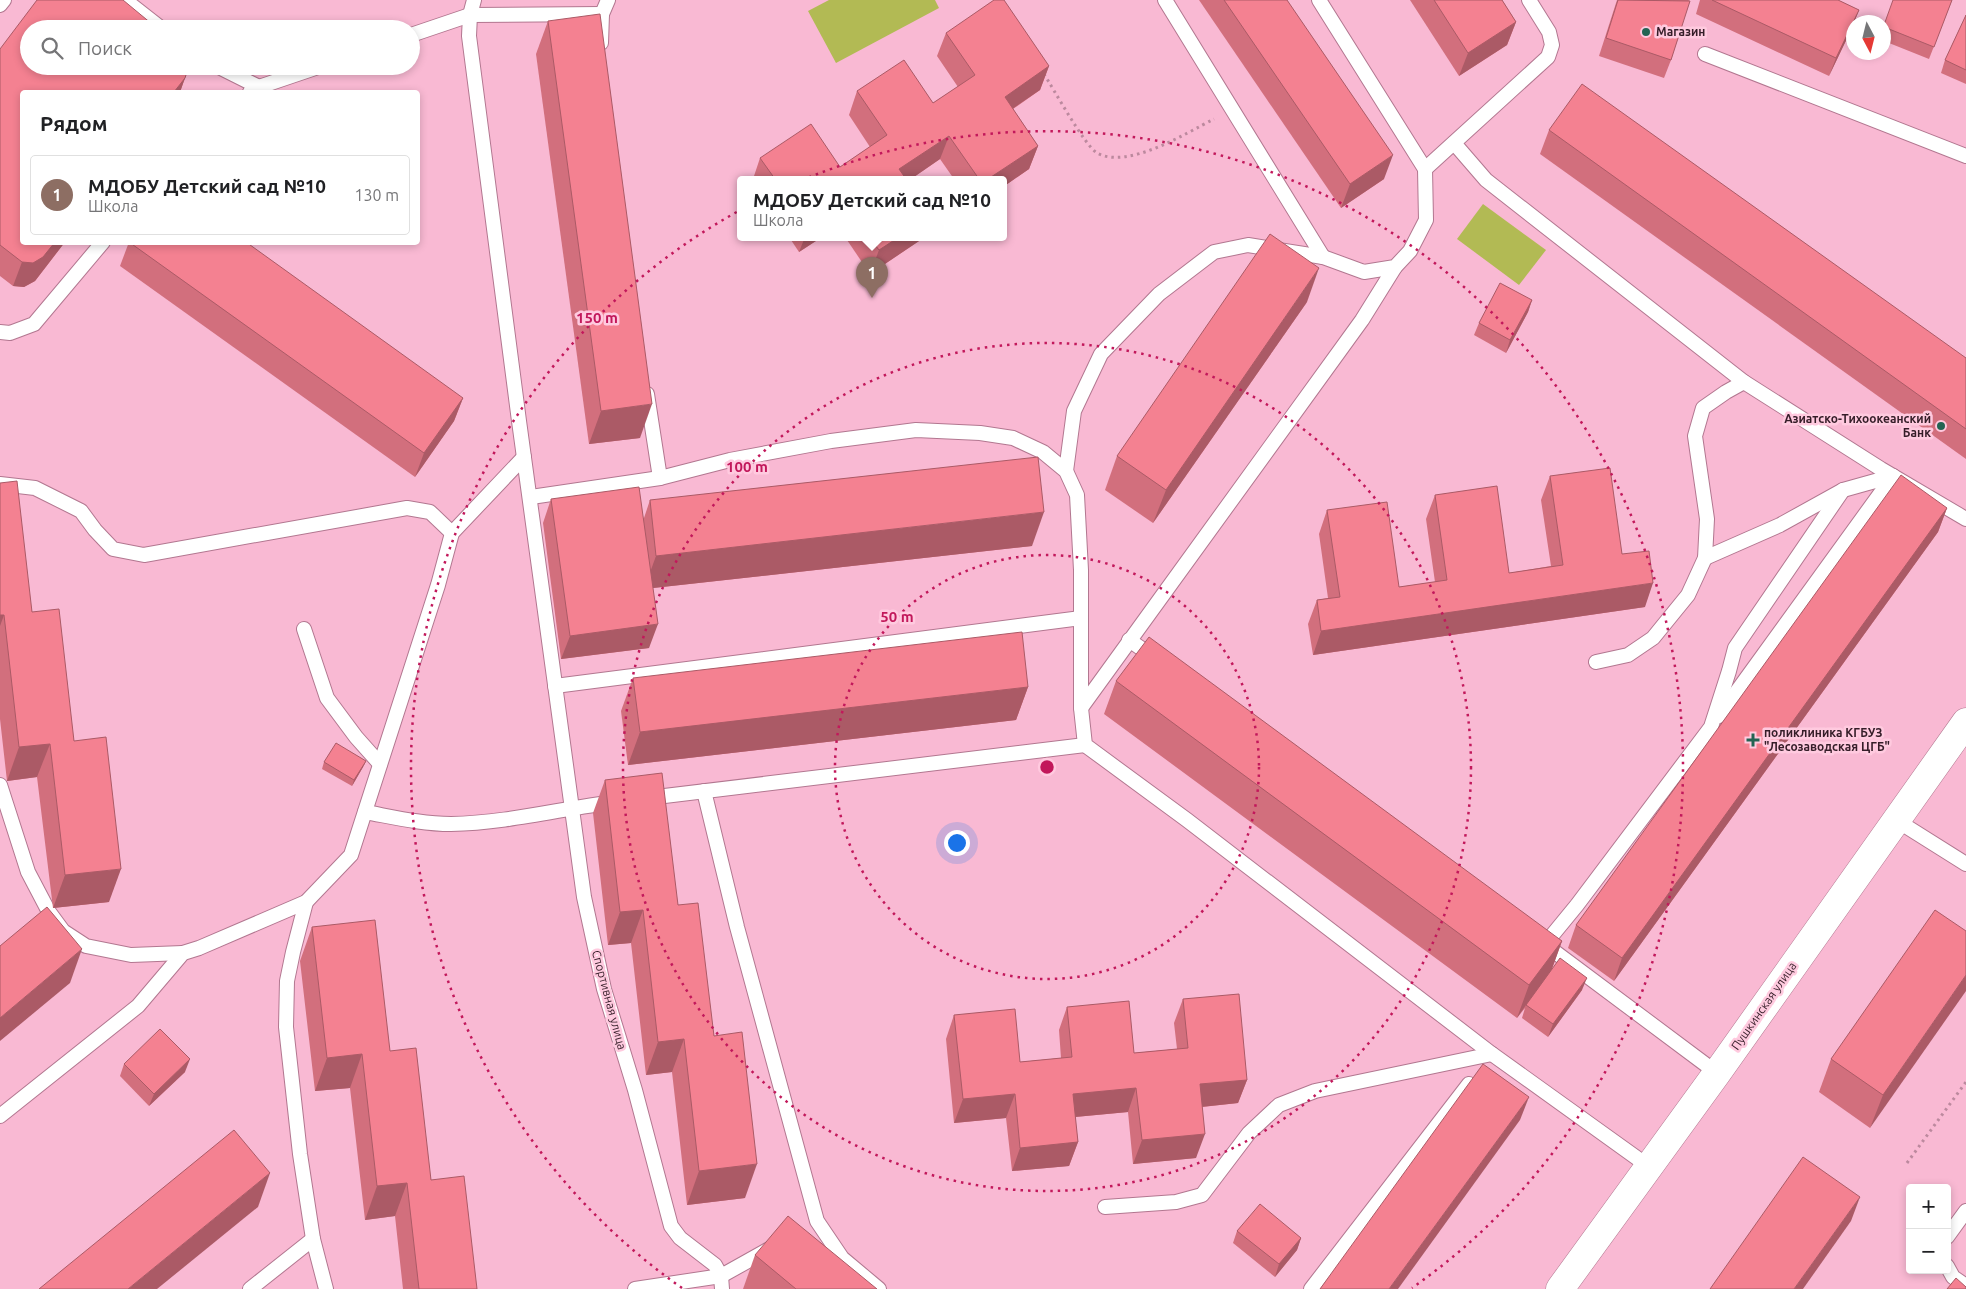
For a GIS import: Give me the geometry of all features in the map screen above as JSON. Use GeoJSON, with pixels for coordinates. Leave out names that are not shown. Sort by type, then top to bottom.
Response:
{"type":"FeatureCollection","features":[{"type":"Feature","properties":{"kind":"main road","name":"Пушкинская улица"},"geometry":{"type":"LineString","coordinates":[[1560,1289],[1966,722]]}},
{"type":"Feature","properties":{"kind":"lane"},"geometry":{"type":"LineString","coordinates":[[0,5],[4,0]]}},
{"type":"Feature","properties":{"kind":"lane"},"geometry":{"type":"LineString","coordinates":[[125,0],[151,20]]}},
{"type":"Feature","properties":{"kind":"lane","name":"Спортивная улица"},"geometry":{"type":"LineString","coordinates":[[474,0],[470,15],[469,36],[584,897],[604,989],[635,1090],[671,1226],[680,1238],[715,1265],[721,1282]]}},
{"type":"Feature","properties":{"kind":"lane"},"geometry":{"type":"LineString","coordinates":[[602,57],[600,37],[602,14],[608,0]]}},
{"type":"Feature","properties":{"kind":"lane"},"geometry":{"type":"LineString","coordinates":[[1165,0],[1323,257]]}},
{"type":"Feature","properties":{"kind":"lane"},"geometry":{"type":"LineString","coordinates":[[1081,708],[1362,320],[1394,266],[1410,251],[1426,220],[1425,169],[1319,0]]}},
{"type":"Feature","properties":{"kind":"lane"},"geometry":{"type":"LineString","coordinates":[[1425,169],[1548,57],[1552,45],[1549,32],[1529,0]]}},
{"type":"Feature","properties":{"kind":"lane"},"geometry":{"type":"LineString","coordinates":[[420,32],[470,15],[602,14]]}},
{"type":"Feature","properties":{"kind":"lane"},"geometry":{"type":"LineString","coordinates":[[1706,54],[1966,156]]}},
{"type":"Feature","properties":{"kind":"lane"},"geometry":{"type":"LineString","coordinates":[[231,75],[254,90],[295,75]]}},
{"type":"Feature","properties":{"kind":"lane"},"geometry":{"type":"LineString","coordinates":[[1454,143],[1486,180],[1744,382],[1892,476],[1966,519]]}},
{"type":"Feature","properties":{"kind":"lane"},"geometry":{"type":"LineString","coordinates":[[0,332],[10,334],[34,324],[100,245]]}},
{"type":"Feature","properties":{"kind":"lane"},"geometry":{"type":"LineString","coordinates":[[1066,471],[1074,411],[1101,354],[1159,294],[1214,252],[1248,245],[1323,257],[1364,272],[1394,266]]}},
{"type":"Feature","properties":{"kind":"lane"},"geometry":{"type":"LineString","coordinates":[[645,380],[660,478]]}},
{"type":"Feature","properties":{"kind":"lane"},"geometry":{"type":"LineString","coordinates":[[1596,662],[1628,655],[1653,638],[1688,595],[1705,558],[1708,519],[1695,436],[1703,408],[1744,382]]}},
{"type":"Feature","properties":{"kind":"lane"},"geometry":{"type":"LineString","coordinates":[[531,498],[660,478],[730,460],[831,441],[916,430],[980,433],[1013,438],[1043,452],[1066,471],[1077,496],[1081,618],[1081,708],[1085,745]]}},
{"type":"Feature","properties":{"kind":"lane"},"geometry":{"type":"LineString","coordinates":[[0,784],[28,872],[49,912],[63,931],[86,946],[131,955],[183,953],[216,941],[306,902],[351,855],[438,585],[452,533],[524,457]]}},
{"type":"Feature","properties":{"kind":"lane"},"geometry":{"type":"LineString","coordinates":[[1705,558],[1780,525],[1843,490],[1892,476]]}},
{"type":"Feature","properties":{"kind":"lane"},"geometry":{"type":"LineString","coordinates":[[1544,944],[1577,905],[1711,727],[1892,476]]}},
{"type":"Feature","properties":{"kind":"lane"},"geometry":{"type":"LineString","coordinates":[[0,484],[35,488],[81,511],[95,530],[113,549],[144,556],[407,508],[430,512],[452,533]]}},
{"type":"Feature","properties":{"kind":"lane"},"geometry":{"type":"LineString","coordinates":[[1711,727],[1735,648],[1843,490]]}},
{"type":"Feature","properties":{"kind":"lane"},"geometry":{"type":"LineString","coordinates":[[555,686],[1081,618]]}},
{"type":"Feature","properties":{"kind":"lane"},"geometry":{"type":"LineString","coordinates":[[304,629],[327,698],[356,737],[380,764]]}},
{"type":"Feature","properties":{"kind":"lane"},"geometry":{"type":"LineString","coordinates":[[1129,640],[1169,669]]}},
{"type":"Feature","properties":{"kind":"lane"},"geometry":{"type":"LineString","coordinates":[[365,812],[431,823],[452,824],[496,821],[572,808],[1085,745],[1195,826],[1492,1054],[1648,1166]]}},
{"type":"Feature","properties":{"kind":"lane"},"geometry":{"type":"LineString","coordinates":[[704,791],[813,1224],[842,1258],[879,1289]]}},
{"type":"Feature","properties":{"kind":"lane"},"geometry":{"type":"LineString","coordinates":[[1896,820],[1966,864]]}},
{"type":"Feature","properties":{"kind":"lane"},"geometry":{"type":"LineString","coordinates":[[306,902],[287,981],[286,1028],[300,1154],[313,1239],[326,1289]]}},
{"type":"Feature","properties":{"kind":"lane"},"geometry":{"type":"LineString","coordinates":[[1529,932],[1717,1072]]}},
{"type":"Feature","properties":{"kind":"lane"},"geometry":{"type":"LineString","coordinates":[[0,1116],[138,1006],[183,953]]}},
{"type":"Feature","properties":{"kind":"lane"},"geometry":{"type":"LineString","coordinates":[[1311,1289],[1492,1054]]}},
{"type":"Feature","properties":{"kind":"lane"},"geometry":{"type":"LineString","coordinates":[[1105,1208],[1176,1202],[1202,1195],[1249,1133],[1279,1105],[1291,1099],[1315,1092],[1492,1054]]}},
{"type":"Feature","properties":{"kind":"lane"},"geometry":{"type":"LineString","coordinates":[[1951,1232],[1966,1211]]}},
{"type":"Feature","properties":{"kind":"lane"},"geometry":{"type":"LineString","coordinates":[[250,1289],[313,1239]]}},
{"type":"Feature","properties":{"kind":"lane"},"geometry":{"type":"LineString","coordinates":[[635,1289],[721,1282],[785,1240]]}},
{"type":"Feature","properties":{"kind":"lane"},"geometry":{"type":"LineString","coordinates":[[1951,1274],[1952,1277],[1966,1286]]}},
{"type":"Feature","properties":{"kind":"path"},"geometry":{"type":"LineString","coordinates":[[1040,66],[1075,124],[1096,152],[1108,156],[1120,157],[1155,149],[1233,110]]}},
{"type":"Feature","properties":{"kind":"path"},"geometry":{"type":"LineString","coordinates":[[1908,1163],[1966,1082]]}},
{"type":"Feature","properties":{"kind":"green space"},"geometry":{"type":"Polygon","coordinates":[[[829,0],[935,0],[939,8],[836,63],[808,11],[829,0]]]}},
{"type":"Feature","properties":{"kind":"green space"},"geometry":{"type":"Polygon","coordinates":[[[1483,204],[1546,250],[1519,285],[1457,239],[1483,204]]]}},
{"type":"Feature","properties":{"kind":"building"},"geometry":{"type":"Polygon","coordinates":[[[37,0],[123,0],[147,20],[22,20],[37,0]]]}},
{"type":"Feature","properties":{"kind":"building"},"geometry":{"type":"Polygon","coordinates":[[[994,0],[1004,0],[1049,66],[1005,97],[1038,146],[993,176],[977,176],[949,136],[899,169],[904,176],[773,176],[760,158],[811,124],[840,167],[887,135],[857,91],[904,60],[933,103],[975,75],[946,33],[994,0]]]}},
{"type":"Feature","properties":{"kind":"building"},"geometry":{"type":"Polygon","coordinates":[[[1224,0],[1287,0],[1393,155],[1350,184],[1224,0]]]}},
{"type":"Feature","properties":{"kind":"building"},"geometry":{"type":"Polygon","coordinates":[[[1434,0],[1502,0],[1516,22],[1468,53],[1434,0]]]}},
{"type":"Feature","properties":{"kind":"building"},"geometry":{"type":"Polygon","coordinates":[[[1618,0],[1690,1],[1671,60],[1606,38],[1618,0]]]}},
{"type":"Feature","properties":{"kind":"building"},"geometry":{"type":"Polygon","coordinates":[[[1712,0],[1838,0],[1859,10],[1857,15],[1846,15],[1846,37],[1836,58],[1712,0]]]}},
{"type":"Feature","properties":{"kind":"building"},"geometry":{"type":"Polygon","coordinates":[[[1893,0],[1952,0],[1934,47],[1891,30],[1891,15],[1888,15],[1893,0]]]}},
{"type":"Feature","properties":{"kind":"building"},"geometry":{"type":"Polygon","coordinates":[[[600,14],[652,404],[601,411],[548,21],[600,14]]]}},
{"type":"Feature","properties":{"kind":"building"},"geometry":{"type":"Polygon","coordinates":[[[1966,15],[1966,70],[1945,60],[1966,15]]]}},
{"type":"Feature","properties":{"kind":"building"},"geometry":{"type":"Polygon","coordinates":[[[20,23],[20,75],[186,75],[176,90],[20,90],[20,245],[53,245],[43,257],[33,263],[22,262],[0,245],[0,49],[20,23]]]}},
{"type":"Feature","properties":{"kind":"building"},"geometry":{"type":"Polygon","coordinates":[[[1582,84],[1966,358],[1966,429],[1549,130],[1582,84]]]}},
{"type":"Feature","properties":{"kind":"building"},"geometry":{"type":"Polygon","coordinates":[[[1270,234],[1319,268],[1166,490],[1117,456],[1270,234]]]}},
{"type":"Feature","properties":{"kind":"building"},"geometry":{"type":"Polygon","coordinates":[[[872,241],[893,241],[879,250],[872,241]]]}},
{"type":"Feature","properties":{"kind":"building"},"geometry":{"type":"Polygon","coordinates":[[[133,245],[250,245],[463,398],[424,453],[133,245]]]}},
{"type":"Feature","properties":{"kind":"building"},"geometry":{"type":"Polygon","coordinates":[[[1500,283],[1532,300],[1510,340],[1479,323],[1500,283]]]}},
{"type":"Feature","properties":{"kind":"building"},"geometry":{"type":"Polygon","coordinates":[[[1038,457],[1044,512],[656,556],[650,500],[1038,457]]]}},
{"type":"Feature","properties":{"kind":"building"},"geometry":{"type":"Polygon","coordinates":[[[1610,468],[1622,554],[1649,551],[1653,583],[1321,631],[1317,600],[1340,597],[1327,510],[1387,502],[1399,587],[1447,580],[1435,495],[1497,486],[1509,573],[1563,565],[1550,476],[1610,468]]]}},
{"type":"Feature","properties":{"kind":"building"},"geometry":{"type":"Polygon","coordinates":[[[1901,475],[1947,508],[1622,958],[1576,925],[1901,475]]]}},
{"type":"Feature","properties":{"kind":"building"},"geometry":{"type":"Polygon","coordinates":[[[17,481],[32,612],[59,609],[74,741],[106,737],[121,869],[65,875],[50,744],[19,747],[4,615],[0,615],[0,483],[17,481]]]}},
{"type":"Feature","properties":{"kind":"building"},"geometry":{"type":"Polygon","coordinates":[[[639,487],[658,624],[570,636],[551,499],[639,487]]]}},
{"type":"Feature","properties":{"kind":"building"},"geometry":{"type":"Polygon","coordinates":[[[1022,632],[1028,687],[640,732],[633,678],[1022,632]]]}},
{"type":"Feature","properties":{"kind":"building"},"geometry":{"type":"Polygon","coordinates":[[[1149,637],[1562,941],[1529,985],[1116,681],[1149,637]]]}},
{"type":"Feature","properties":{"kind":"building"},"geometry":{"type":"Polygon","coordinates":[[[336,743],[366,761],[354,780],[324,762],[336,743]]]}},
{"type":"Feature","properties":{"kind":"building"},"geometry":{"type":"Polygon","coordinates":[[[662,773],[678,905],[698,903],[714,1036],[742,1032],[757,1164],[699,1171],[684,1039],[658,1042],[643,910],[620,912],[605,780],[662,773]]]}},
{"type":"Feature","properties":{"kind":"building"},"geometry":{"type":"Polygon","coordinates":[[[47,907],[82,949],[0,1018],[0,946],[47,907]]]}},
{"type":"Feature","properties":{"kind":"building"},"geometry":{"type":"Polygon","coordinates":[[[1935,910],[1966,931],[1966,975],[1883,1095],[1831,1059],[1935,910]]]}},
{"type":"Feature","properties":{"kind":"building"},"geometry":{"type":"Polygon","coordinates":[[[375,920],[390,1051],[416,1048],[431,1180],[464,1176],[477,1289],[419,1289],[407,1183],[377,1186],[362,1054],[327,1058],[312,927],[375,920]]]}},
{"type":"Feature","properties":{"kind":"building"},"geometry":{"type":"Polygon","coordinates":[[[1560,958],[1587,978],[1553,1024],[1526,1005],[1560,958]]]}},
{"type":"Feature","properties":{"kind":"building"},"geometry":{"type":"Polygon","coordinates":[[[1239,994],[1247,1080],[1200,1084],[1205,1134],[1142,1140],[1136,1088],[1073,1094],[1078,1142],[1020,1148],[1015,1094],[963,1099],[954,1015],[1015,1009],[1020,1062],[1072,1057],[1067,1007],[1129,1001],[1134,1053],[1188,1048],[1183,999],[1239,994]]]}},
{"type":"Feature","properties":{"kind":"building"},"geometry":{"type":"Polygon","coordinates":[[[160,1029],[190,1059],[154,1094],[124,1064],[160,1029]]]}},
{"type":"Feature","properties":{"kind":"building"},"geometry":{"type":"Polygon","coordinates":[[[1483,1064],[1529,1097],[1389,1289],[1320,1289],[1483,1064]]]}},
{"type":"Feature","properties":{"kind":"building"},"geometry":{"type":"Polygon","coordinates":[[[234,1130],[270,1173],[128,1289],[39,1289],[234,1130]]]}},
{"type":"Feature","properties":{"kind":"building"},"geometry":{"type":"Polygon","coordinates":[[[1803,1157],[1860,1197],[1794,1289],[1710,1289],[1803,1157]]]}},
{"type":"Feature","properties":{"kind":"building"},"geometry":{"type":"Polygon","coordinates":[[[1260,1204],[1301,1238],[1279,1264],[1237,1231],[1260,1204]]]}},
{"type":"Feature","properties":{"kind":"building"},"geometry":{"type":"Polygon","coordinates":[[[788,1216],[877,1289],[796,1289],[755,1255],[788,1216]]]}},
{"type":"Feature","properties":{"kind":"building"},"geometry":{"type":"Polygon","coordinates":[[[1956,1278],[1966,1287],[1966,1289],[1947,1289],[1956,1278]]]}},
{"type":"Feature","properties":{"kind":"place","name":"Магазин"},"geometry":{"type":"Point","coordinates":[1646,32]}},
{"type":"Feature","properties":{"kind":"place","name":"МДОБУ Детский сад №10"},"geometry":{"type":"Point","coordinates":[872,298]}},
{"type":"Feature","properties":{"kind":"place","name":"Азиатско-Тихоокеанский Банк"},"geometry":{"type":"Point","coordinates":[1941,426]}},
{"type":"Feature","properties":{"kind":"place","name":"поликлиника КГБУЗ \"Лесозаводская ЦГБ\""},"geometry":{"type":"Point","coordinates":[1753,740]}}]}
